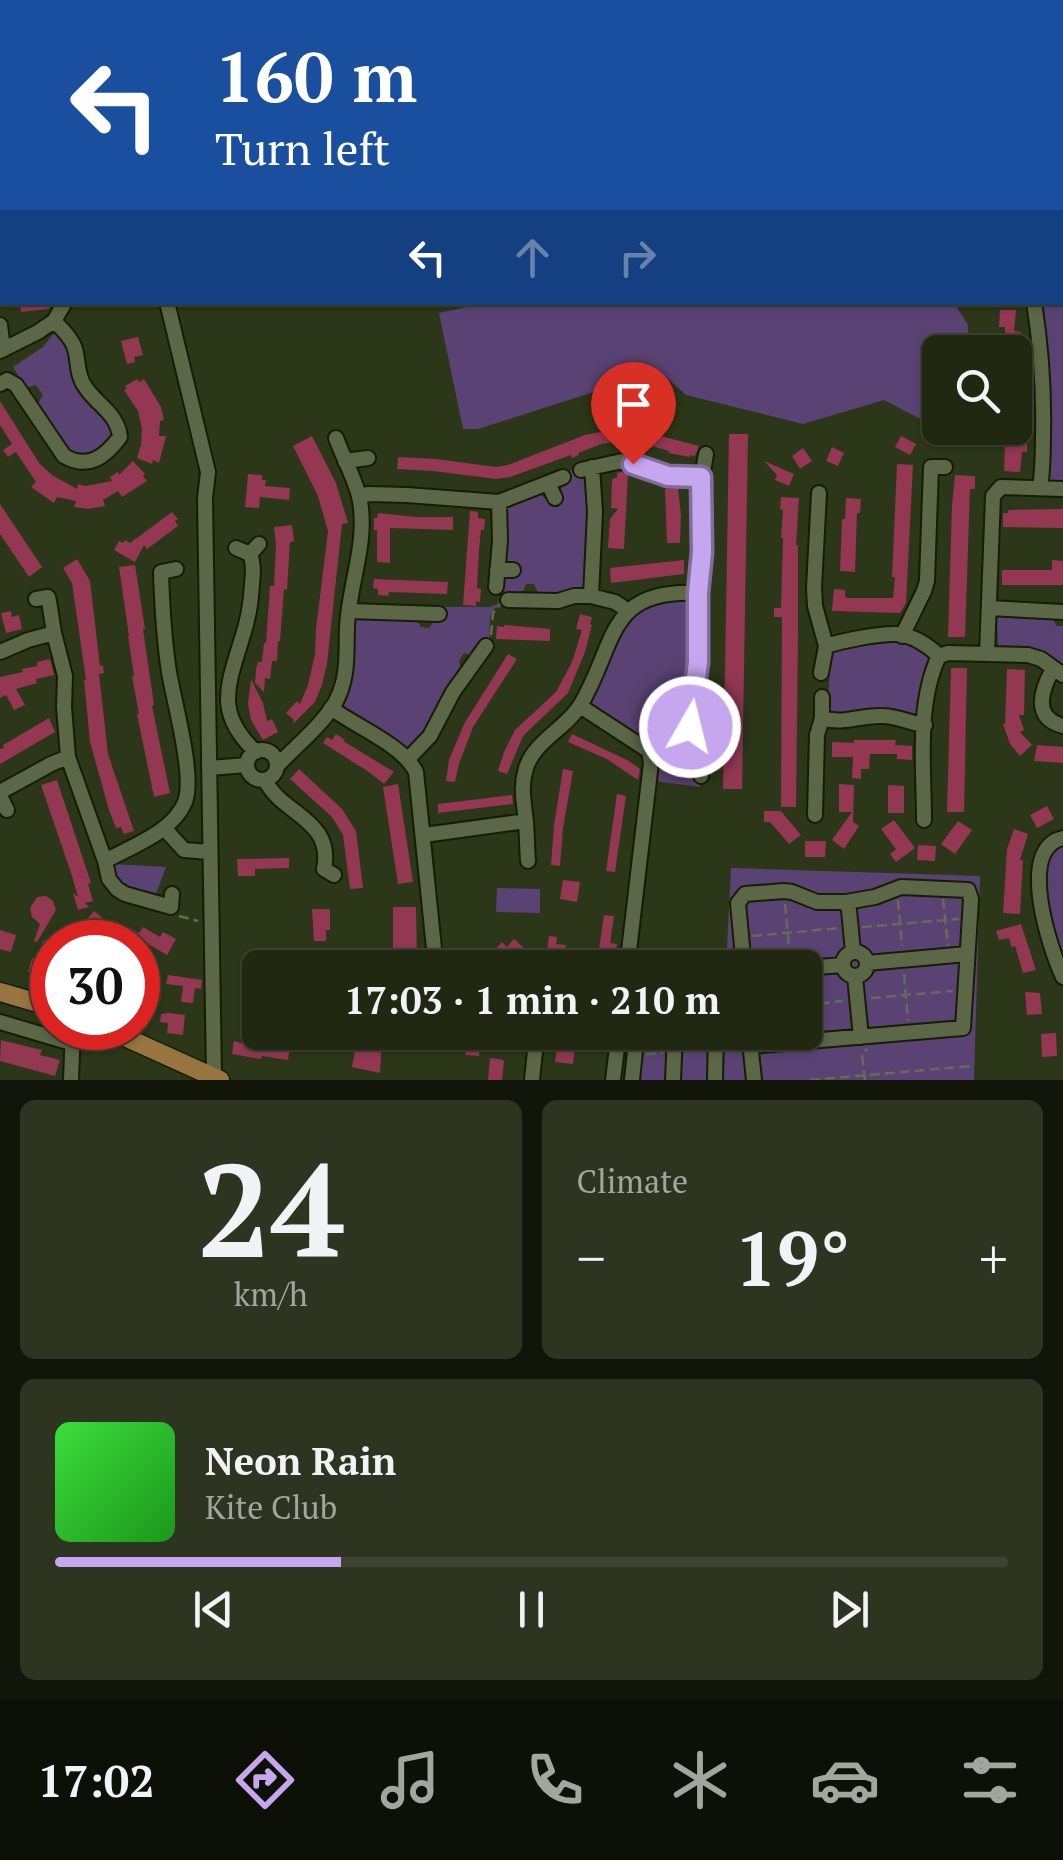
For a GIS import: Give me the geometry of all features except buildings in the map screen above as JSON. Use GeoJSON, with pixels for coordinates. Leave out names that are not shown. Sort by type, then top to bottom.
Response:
{"type":"FeatureCollection","features":[{"type":"Feature","properties":{"kind":"main road"},"geometry":{"type":"LineString","coordinates":[[0,992],[30,1001]]}},
{"type":"Feature","properties":{"kind":"main road"},"geometry":{"type":"LineString","coordinates":[[154,1050],[217,1078]]}},
{"type":"Feature","properties":{"kind":"street"},"geometry":{"type":"LineString","coordinates":[[0,326],[2,350],[54,321],[63,305]]}},
{"type":"Feature","properties":{"kind":"street"},"geometry":{"type":"LineString","coordinates":[[168,305],[208,472],[205,498],[210,852],[217,1078]]}},
{"type":"Feature","properties":{"kind":"street"},"geometry":{"type":"LineString","coordinates":[[1035,305],[1044,385],[1040,488]]}},
{"type":"Feature","properties":{"kind":"street"},"geometry":{"type":"LineString","coordinates":[[0,384],[7,380],[32,396],[64,456],[74,462],[88,463],[100,458],[120,437],[113,415],[85,388],[72,342],[54,321]]}},
{"type":"Feature","properties":{"kind":"street"},"geometry":{"type":"LineString","coordinates":[[256,752],[249,757],[247,766],[252,777],[265,780],[331,708],[346,676],[359,550],[359,497],[336,438]]}},
{"type":"Feature","properties":{"kind":"street"},"geometry":{"type":"LineString","coordinates":[[701,776],[690,727],[698,662],[701,477],[706,454]]}},
{"type":"Feature","properties":{"kind":"street"},"geometry":{"type":"LineString","coordinates":[[345,462],[368,458]]}},
{"type":"Feature","properties":{"kind":"street"},"geometry":{"type":"LineString","coordinates":[[592,596],[596,512],[586,468],[622,461],[668,476],[701,477]]}},
{"type":"Feature","properties":{"kind":"street"},"geometry":{"type":"LineString","coordinates":[[902,636],[926,580],[931,467],[945,467]]}},
{"type":"Feature","properties":{"kind":"street"},"geometry":{"type":"LineString","coordinates":[[359,497],[407,495],[499,502],[556,480],[555,498]]}},
{"type":"Feature","properties":{"kind":"street"},"geometry":{"type":"LineString","coordinates":[[986,654],[993,496],[1001,487],[1062,489]]}},
{"type":"Feature","properties":{"kind":"street"},"geometry":{"type":"LineString","coordinates":[[819,494],[814,588],[826,646],[820,673]]}},
{"type":"Feature","properties":{"kind":"street"},"geometry":{"type":"LineString","coordinates":[[496,587],[505,570],[499,502]]}},
{"type":"Feature","properties":{"kind":"street"},"geometry":{"type":"LineString","coordinates":[[249,549],[254,564],[252,597],[229,678],[227,700],[234,726],[244,741],[256,752],[270,753],[276,766]]}},
{"type":"Feature","properties":{"kind":"street"},"geometry":{"type":"LineString","coordinates":[[105,861],[164,828],[176,817],[187,792],[167,655],[160,572],[176,569]]}},
{"type":"Feature","properties":{"kind":"street"},"geometry":{"type":"LineString","coordinates":[[508,600],[530,591],[558,600],[592,596],[616,602],[628,610]]}},
{"type":"Feature","properties":{"kind":"street"},"geometry":{"type":"LineString","coordinates":[[528,861],[521,789],[527,764],[580,706],[610,637],[628,610],[657,597],[698,593]]}},
{"type":"Feature","properties":{"kind":"street"},"geometry":{"type":"LineString","coordinates":[[36,599],[48,596],[65,676],[68,758],[109,879],[125,894],[170,906],[172,894]]}},
{"type":"Feature","properties":{"kind":"street"},"geometry":{"type":"LineString","coordinates":[[988,608],[1063,612]]}},
{"type":"Feature","properties":{"kind":"street"},"geometry":{"type":"LineString","coordinates":[[350,611],[429,617]]}},
{"type":"Feature","properties":{"kind":"street"},"geometry":{"type":"LineString","coordinates":[[0,652],[54,633]]}},
{"type":"Feature","properties":{"kind":"street"},"geometry":{"type":"LineString","coordinates":[[826,646],[897,634],[914,639],[939,656]]}},
{"type":"Feature","properties":{"kind":"street"},"geometry":{"type":"LineString","coordinates":[[408,760],[438,723],[467,659],[486,646]]}},
{"type":"Feature","properties":{"kind":"street"},"geometry":{"type":"LineString","coordinates":[[939,656],[1028,655],[1041,659],[1058,672],[1042,693],[1042,706],[1052,723],[1063,726]]}},
{"type":"Feature","properties":{"kind":"street"},"geometry":{"type":"LineString","coordinates":[[924,820],[924,725],[928,688],[939,656]]}},
{"type":"Feature","properties":{"kind":"street"},"geometry":{"type":"LineString","coordinates":[[815,815],[822,697]]}},
{"type":"Feature","properties":{"kind":"street"},"geometry":{"type":"LineString","coordinates":[[580,706],[649,750],[651,763],[641,791],[628,950]]}},
{"type":"Feature","properties":{"kind":"street"},"geometry":{"type":"LineString","coordinates":[[331,708],[408,760],[418,784],[434,950]]}},
{"type":"Feature","properties":{"kind":"street"},"geometry":{"type":"LineString","coordinates":[[822,718],[832,722],[888,716],[924,725]]}},
{"type":"Feature","properties":{"kind":"street"},"geometry":{"type":"LineString","coordinates":[[690,727],[707,727]]}},
{"type":"Feature","properties":{"kind":"street"},"geometry":{"type":"LineString","coordinates":[[2,799],[51,764],[68,758]]}},
{"type":"Feature","properties":{"kind":"street"},"geometry":{"type":"LineString","coordinates":[[209,768],[247,766]]}},
{"type":"Feature","properties":{"kind":"street"},"geometry":{"type":"LineString","coordinates":[[265,780],[274,796],[309,821],[321,836],[326,861],[323,873]]}},
{"type":"Feature","properties":{"kind":"street"},"geometry":{"type":"LineString","coordinates":[[424,835],[526,821]]}},
{"type":"Feature","properties":{"kind":"street"},"geometry":{"type":"LineString","coordinates":[[164,828],[184,850],[210,852]]}},
{"type":"Feature","properties":{"kind":"street"},"geometry":{"type":"LineString","coordinates":[[1061,968],[1040,910],[1040,887],[1045,849],[1050,842],[1063,838]]}},
{"type":"Feature","properties":{"kind":"street"},"geometry":{"type":"LineString","coordinates":[[742,950],[738,903],[741,896],[753,892],[784,891],[817,902],[846,902],[875,897],[901,886],[968,890],[971,899],[963,1028],[822,1037]]}},
{"type":"Feature","properties":{"kind":"street"},"geometry":{"type":"LineString","coordinates":[[846,902],[848,959],[844,971],[855,977]]}},
{"type":"Feature","properties":{"kind":"street"},"geometry":{"type":"LineString","coordinates":[[867,963],[967,954]]}},
{"type":"Feature","properties":{"kind":"street"},"geometry":{"type":"LineString","coordinates":[[822,964],[864,957],[866,970],[855,977]]}},
{"type":"Feature","properties":{"kind":"street"},"geometry":{"type":"LineString","coordinates":[[855,977],[868,1036]]}},
{"type":"Feature","properties":{"kind":"street"},"geometry":{"type":"LineString","coordinates":[[0,1022],[30,1027]]}},
{"type":"Feature","properties":{"kind":"street"},"geometry":{"type":"LineString","coordinates":[[71,1080],[72,1050]]}},
{"type":"Feature","properties":{"kind":"street"},"geometry":{"type":"LineString","coordinates":[[532,1080],[536,1050]]}},
{"type":"Feature","properties":{"kind":"street"},"geometry":{"type":"LineString","coordinates":[[613,1080],[616,1050]]}},
{"type":"Feature","properties":{"kind":"street"},"geometry":{"type":"LineString","coordinates":[[632,1080],[636,1050]]}},
{"type":"Feature","properties":{"kind":"street"},"geometry":{"type":"LineString","coordinates":[[714,1080],[716,1050]]}},
{"type":"Feature","properties":{"kind":"street"},"geometry":{"type":"LineString","coordinates":[[751,1050],[754,1080]]}},
{"type":"Feature","properties":{"kind":"street"},"geometry":{"type":"LineString","coordinates":[[673,1080],[674,1052]]}},
{"type":"Feature","properties":{"kind":"path"},"geometry":{"type":"LineString","coordinates":[[486,646],[490,650],[492,613],[508,600]]}},
{"type":"Feature","properties":{"kind":"path"},"geometry":{"type":"LineString","coordinates":[[942,888],[949,955]]}},
{"type":"Feature","properties":{"kind":"path"},"geometry":{"type":"LineString","coordinates":[[784,891],[789,950]]}},
{"type":"Feature","properties":{"kind":"path"},"geometry":{"type":"LineString","coordinates":[[179,916],[204,924]]}},
{"type":"Feature","properties":{"kind":"path"},"geometry":{"type":"LineString","coordinates":[[822,1003],[965,990]]}},
{"type":"Feature","properties":{"kind":"path"},"geometry":{"type":"LineString","coordinates":[[865,1078],[862,1054],[866,1052],[868,1036]]}},
{"type":"Feature","properties":{"kind":"path"},"geometry":{"type":"LineString","coordinates":[[635,1056],[681,1050]]}},
{"type":"Feature","properties":{"kind":"path"},"geometry":{"type":"LineString","coordinates":[[810,1080],[971,1066]]}},
{"type":"Feature","properties":{"kind":"shaded area"},"geometry":{"type":"Polygon","coordinates":[[[476,305],[955,305],[968,325],[968,335],[922,335],[922,420],[884,400],[803,424],[686,395],[659,371],[478,429],[463,429],[439,313],[476,305]]]}},
{"type":"Feature","properties":{"kind":"shaded area"},"geometry":{"type":"Polygon","coordinates":[[[1038,305],[1063,305],[1063,487],[1049,482],[1048,475],[1047,341],[1038,305]]]}},
{"type":"Feature","properties":{"kind":"shaded area"},"geometry":{"type":"Polygon","coordinates":[[[55,332],[64,341],[82,389],[115,429],[112,442],[83,458],[66,451],[37,405],[43,395],[36,385],[28,387],[23,383],[13,367],[43,347],[55,332]]]}},
{"type":"Feature","properties":{"kind":"shaded area"},"geometry":{"type":"Polygon","coordinates":[[[577,468],[587,477],[591,509],[585,589],[559,596],[539,595],[534,584],[526,584],[514,600],[495,608],[490,616],[489,651],[473,656],[464,653],[459,661],[462,671],[439,715],[410,752],[340,706],[355,620],[415,618],[421,627],[429,628],[441,618],[442,607],[496,605],[505,594],[501,589],[504,575],[515,565],[504,562],[506,507],[539,493],[548,501],[560,497],[564,473],[577,468]]]}},
{"type":"Feature","properties":{"kind":"shaded area"},"geometry":{"type":"Polygon","coordinates":[[[656,603],[693,603],[696,776],[700,787],[655,779],[653,747],[592,702],[628,622],[656,603]]]}},
{"type":"Feature","properties":{"kind":"shaded area"},"geometry":{"type":"Polygon","coordinates":[[[997,614],[1045,616],[1056,626],[1063,626],[1063,668],[998,648],[997,614]]]}},
{"type":"Feature","properties":{"kind":"shaded area"},"geometry":{"type":"Polygon","coordinates":[[[907,642],[929,654],[918,718],[830,714],[832,651],[907,642]]]}},
{"type":"Feature","properties":{"kind":"shaded area"},"geometry":{"type":"Polygon","coordinates":[[[1063,843],[1063,951],[1057,947],[1044,893],[1050,852],[1063,843]]]}},
{"type":"Feature","properties":{"kind":"shaded area"},"geometry":{"type":"Polygon","coordinates":[[[113,864],[166,867],[154,899],[118,886],[113,864]]]}},
{"type":"Feature","properties":{"kind":"shaded area"},"geometry":{"type":"Polygon","coordinates":[[[731,868],[980,876],[974,1080],[627,1080],[631,1050],[822,1050],[822,950],[727,950],[731,868]]]}},
{"type":"Feature","properties":{"kind":"shaded area"},"geometry":{"type":"Polygon","coordinates":[[[497,888],[540,889],[540,913],[496,912],[497,888]]]}},
{"type":"Feature","properties":{"kind":"route"},"geometry":{"type":"LineString","coordinates":[[633,464],[668,476],[701,477],[698,662],[690,727]]}}]}
